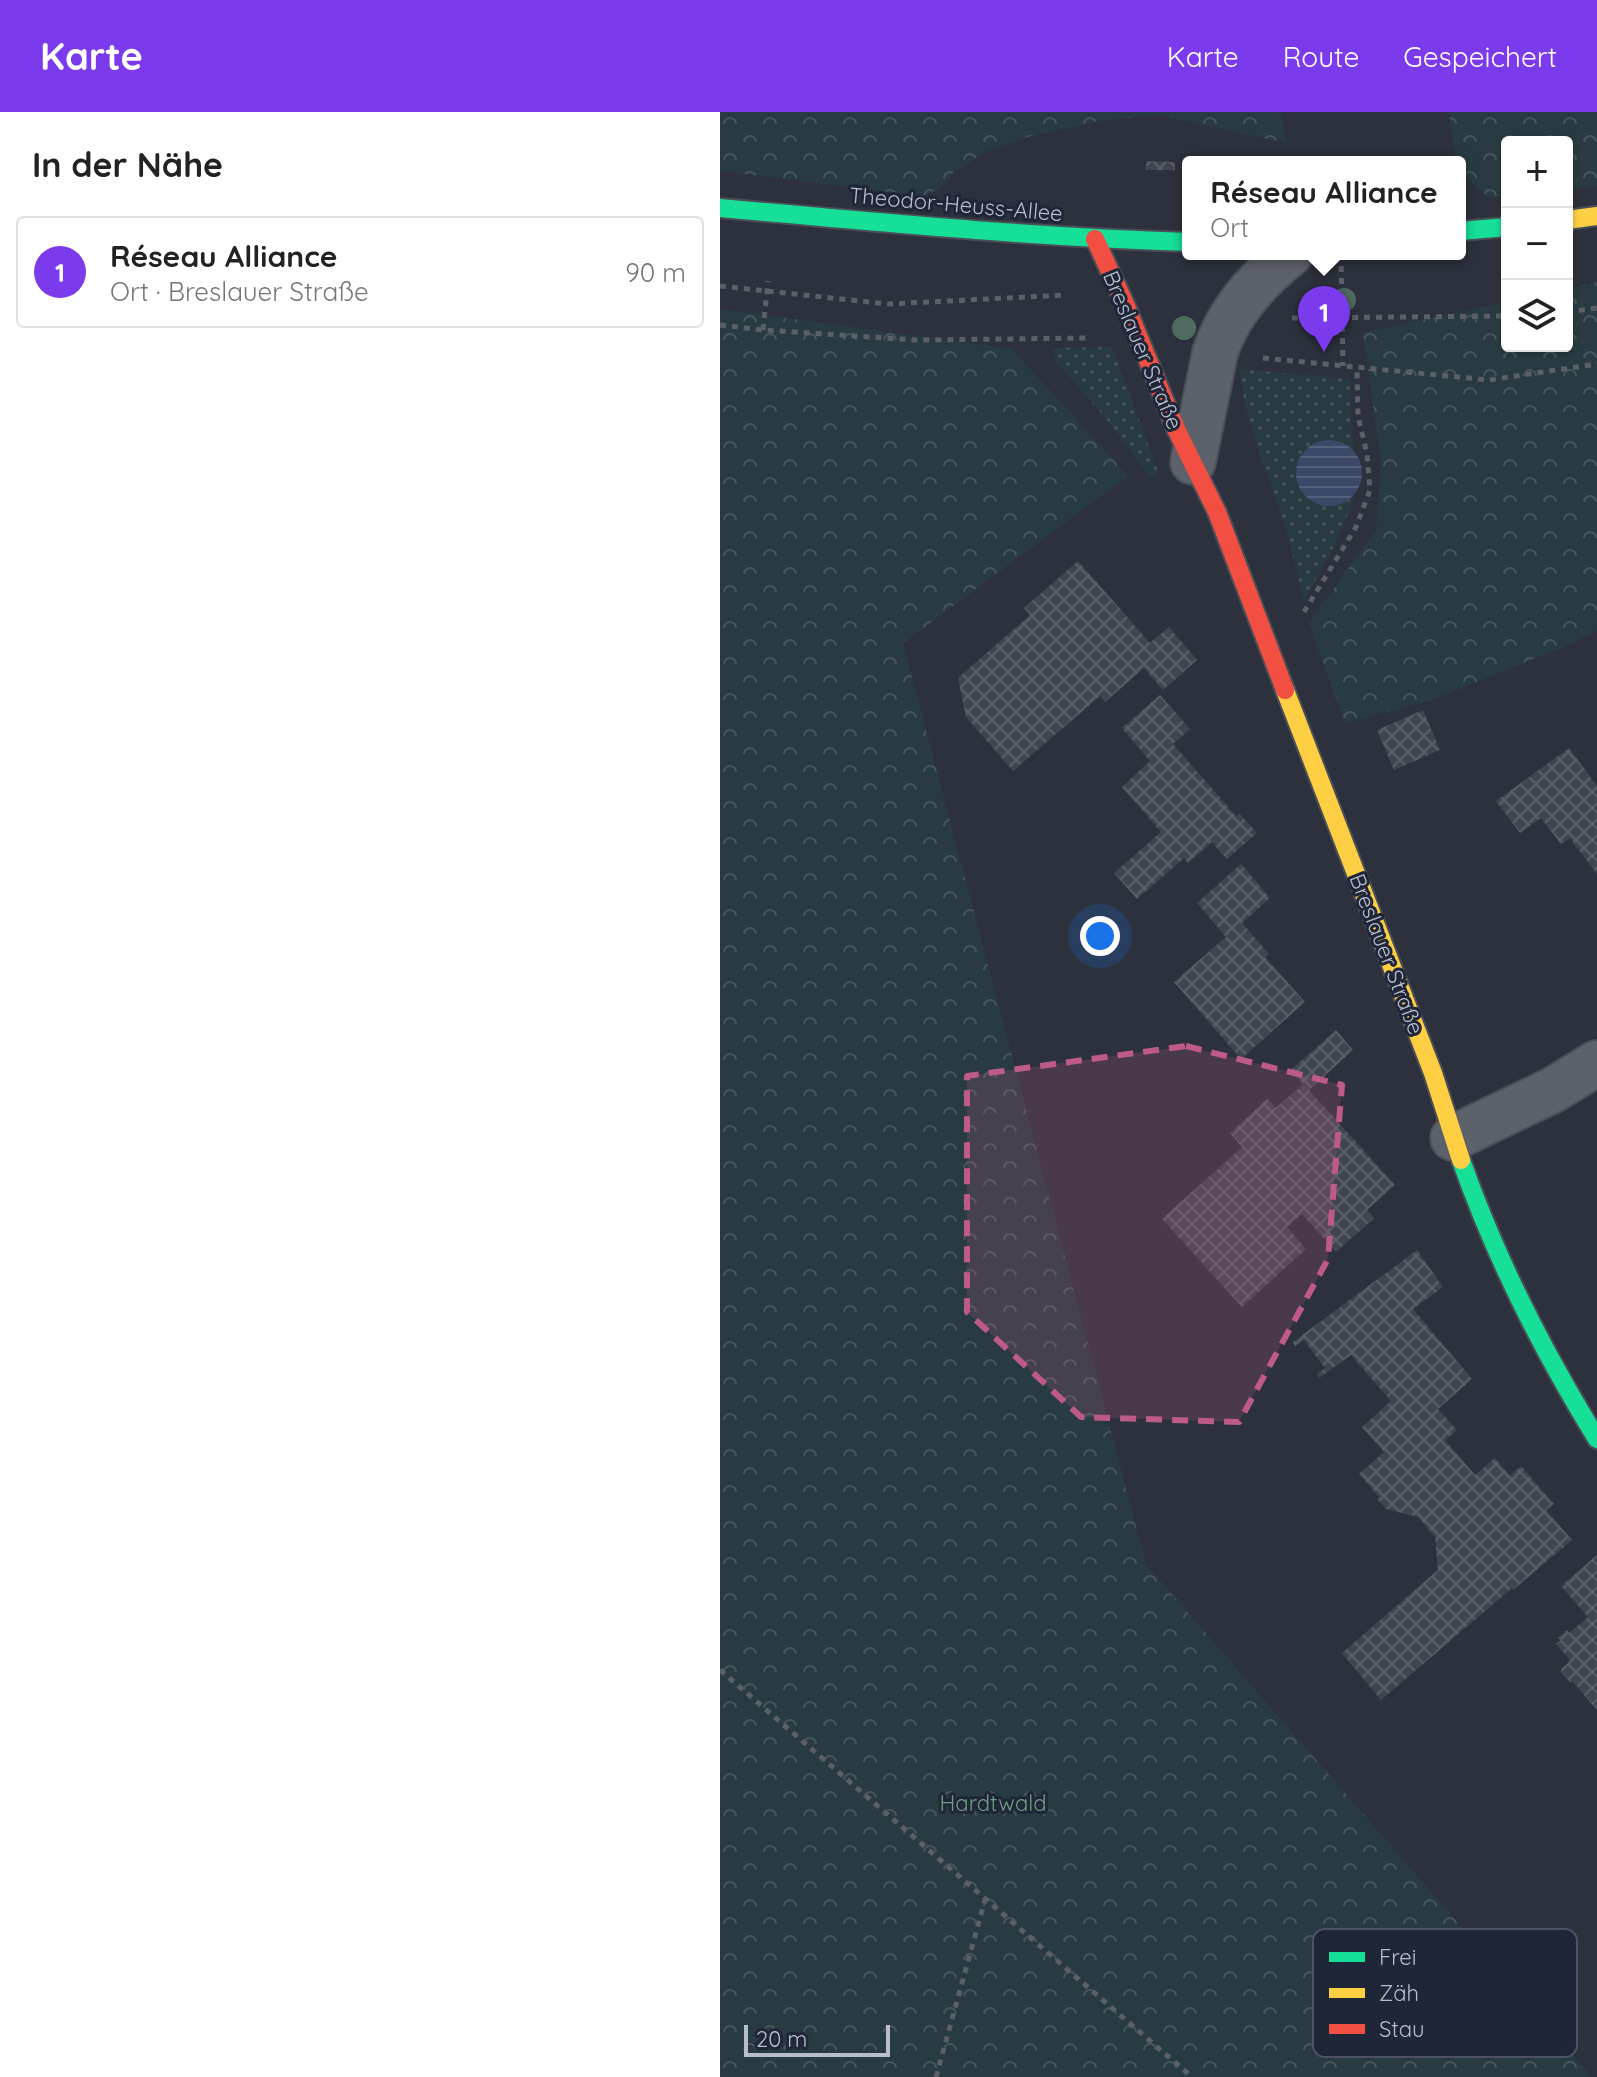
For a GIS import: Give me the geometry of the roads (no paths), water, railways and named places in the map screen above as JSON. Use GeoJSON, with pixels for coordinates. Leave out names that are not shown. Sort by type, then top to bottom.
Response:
{"type":"FeatureCollection","features":[{"type":"Feature","properties":{"kind":"street","name":"Theodor-Heuss-Allee"},"geometry":{"type":"LineString","coordinates":[[720,208],[926,227],[1182,242]]}},
{"type":"Feature","properties":{"kind":"street"},"geometry":{"type":"LineString","coordinates":[[1573,219],[1597,216]]}},
{"type":"Feature","properties":{"kind":"street"},"geometry":{"type":"LineString","coordinates":[[1466,230],[1501,228]]}},
{"type":"Feature","properties":{"kind":"street","name":"Breslauer Straße"},"geometry":{"type":"LineString","coordinates":[[1095,239],[1176,429],[1217,512],[1433,1073],[1484,1222],[1513,1289],[1597,1439]]}},
{"type":"Feature","properties":{"kind":"street","name":"Breslauer Straße"},"geometry":{"type":"LineString","coordinates":[[1193,462],[1224,335],[1248,292],[1283,260]]}},
{"type":"Feature","properties":{"kind":"street"},"geometry":{"type":"LineString","coordinates":[[1453,1138],[1553,1090],[1597,1063]]}},
{"type":"Feature","properties":{"kind":"water"},"geometry":{"type":"Polygon","coordinates":[[[1329,440],[1352,450],[1362,473],[1352,496],[1329,506],[1306,496],[1296,473],[1306,450],[1329,440]]]}},
{"type":"Feature","properties":{"kind":"place","name":"Réseau Alliance"},"geometry":{"type":"Point","coordinates":[1324,352]}},
{"type":"Feature","properties":{"kind":"park label","name":"Hardtwald"},"geometry":{"type":"Point","coordinates":[993,1803]}}]}
